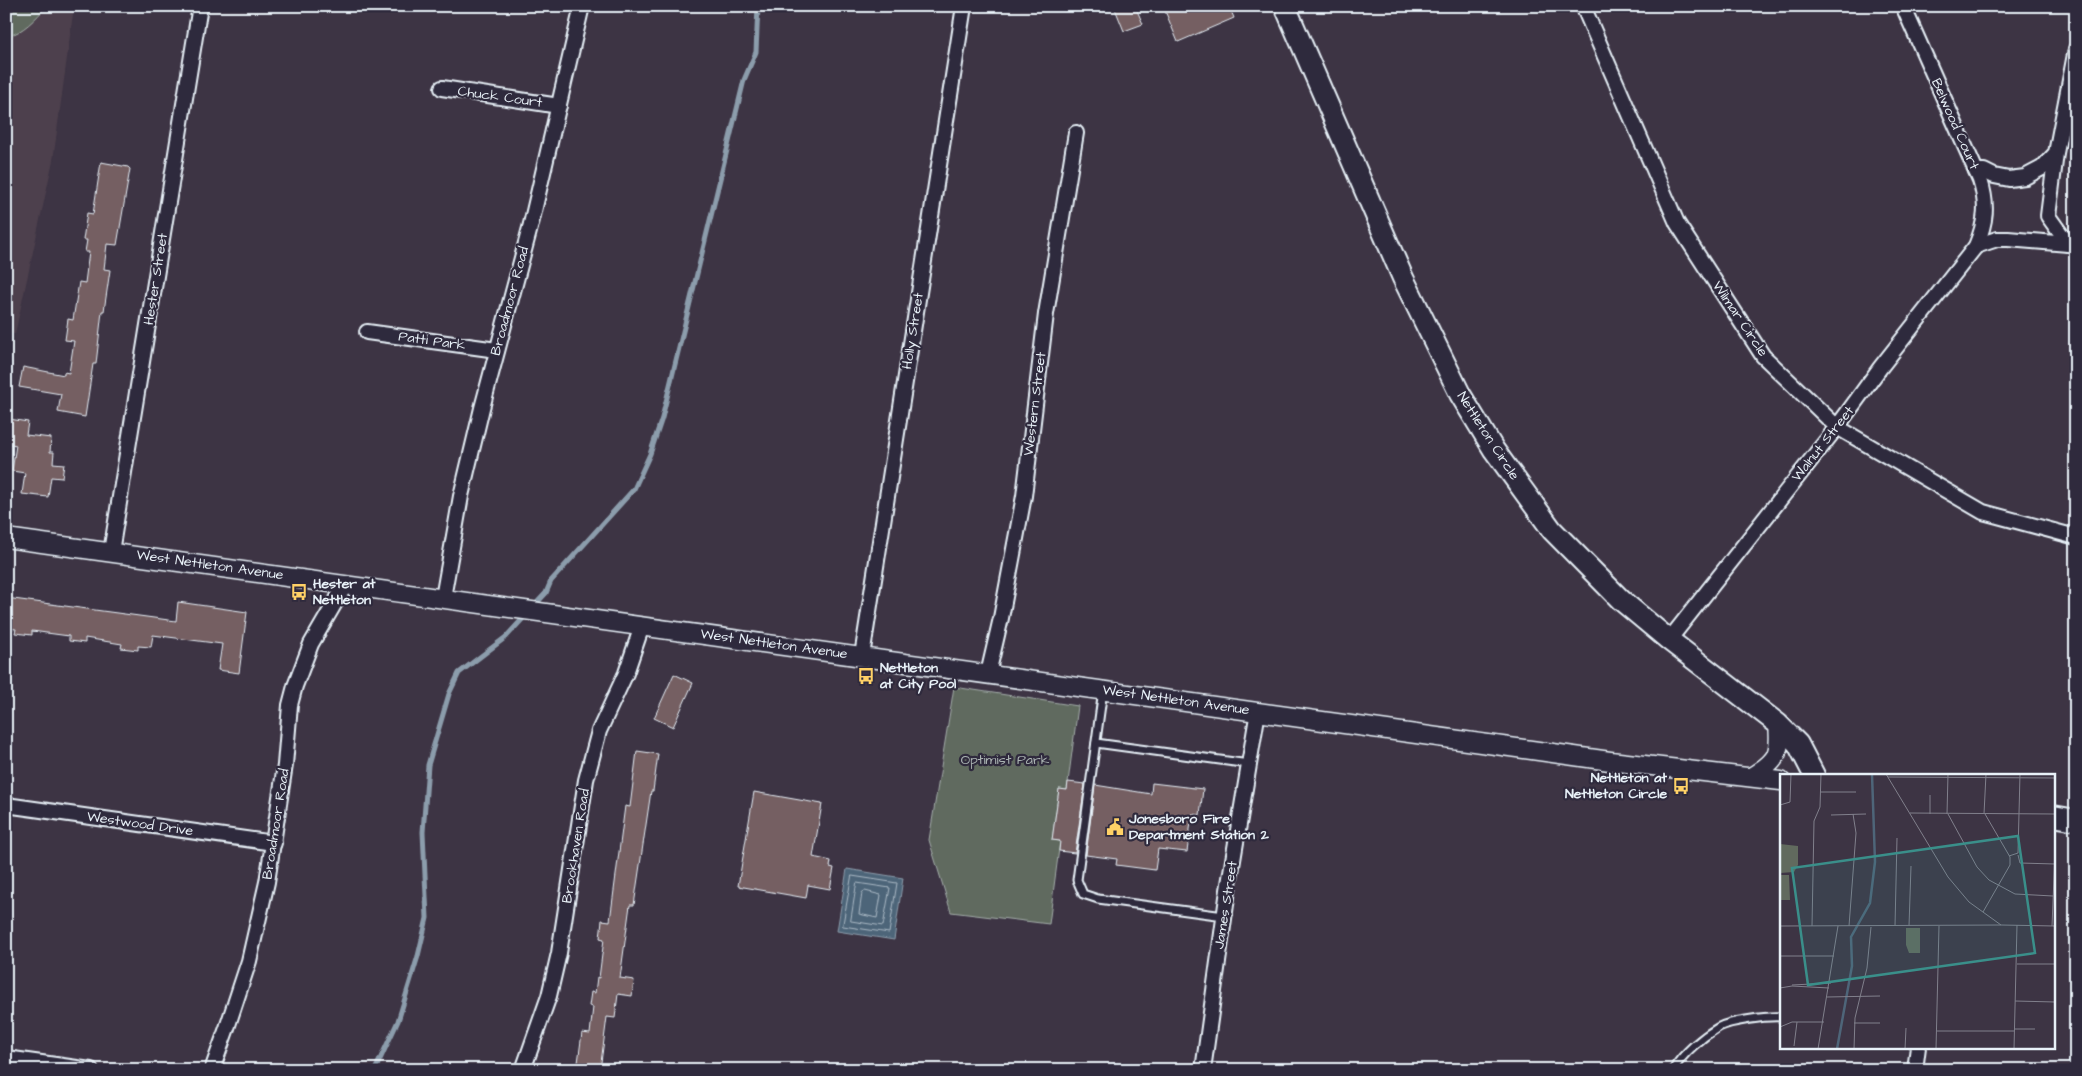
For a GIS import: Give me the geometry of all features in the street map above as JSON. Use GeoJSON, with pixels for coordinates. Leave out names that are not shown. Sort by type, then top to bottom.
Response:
{"type":"FeatureCollection","features":[{"type":"Feature","properties":{"kind":"main road","name":"Nettleton Circle"},"geometry":{"type":"LineString","coordinates":[[1285,6],[1403,278],[1460,394],[1494,450],[1552,530],[1621,600],[1669,640],[1778,724],[1798,744],[1813,774]]}},
{"type":"Feature","properties":{"kind":"main road"},"geometry":{"type":"LineString","coordinates":[[2054,816],[2076,820]]}},
{"type":"Feature","properties":{"kind":"street","name":"Hester Street"},"geometry":{"type":"LineString","coordinates":[[111,552],[200,6]]}},
{"type":"Feature","properties":{"kind":"street","name":"Broadmoor Road"},"geometry":{"type":"LineString","coordinates":[[443,598],[461,496],[559,106],[582,6]]}},
{"type":"Feature","properties":{"kind":"street","name":"Holly Street"},"geometry":{"type":"LineString","coordinates":[[862,656],[964,6]]}},
{"type":"Feature","properties":{"kind":"street","name":"Wilmar Circle"},"geometry":{"type":"LineString","coordinates":[[1584,6],[1677,223],[1763,356],[1837,427],[1983,512],[2076,537]]}},
{"type":"Feature","properties":{"kind":"street","name":"Belwood Court"},"geometry":{"type":"LineString","coordinates":[[1903,6],[1976,171],[1983,191],[1985,213],[1983,228],[1976,246]]}},
{"type":"Feature","properties":{"kind":"street"},"geometry":{"type":"LineString","coordinates":[[2072,244],[2048,216],[2056,153],[2076,49]]}},
{"type":"Feature","properties":{"kind":"street","name":"Chuck Court"},"geometry":{"type":"LineString","coordinates":[[442,88],[559,106]]}},
{"type":"Feature","properties":{"kind":"street","name":"Western Street"},"geometry":{"type":"LineString","coordinates":[[988,674],[1001,618],[1024,496],[1046,314],[1076,133]]}},
{"type":"Feature","properties":{"kind":"street"},"geometry":{"type":"LineString","coordinates":[[1976,171],[1984,171],[1994,176],[2009,179],[2025,177],[2042,168],[2056,153]]}},
{"type":"Feature","properties":{"kind":"street"},"geometry":{"type":"LineString","coordinates":[[1976,246],[1997,239],[2008,238],[2072,244]]}},
{"type":"Feature","properties":{"kind":"street","name":"Walnut Street"},"geometry":{"type":"LineString","coordinates":[[1669,640],[1837,427],[1880,368],[1976,246]]}},
{"type":"Feature","properties":{"kind":"street","name":"Patti Park"},"geometry":{"type":"LineString","coordinates":[[367,332],[497,350]]}},
{"type":"Feature","properties":{"kind":"street","name":"West Nettleton Avenue"},"geometry":{"type":"LineString","coordinates":[[6,538],[1610,760],[1780,781]]}},
{"type":"Feature","properties":{"kind":"street","name":"Broadmoor Road"},"geometry":{"type":"LineString","coordinates":[[212,1070],[249,961],[274,843],[285,765],[289,711],[295,686],[311,644],[346,584]]}},
{"type":"Feature","properties":{"kind":"street","name":"Brookhaven Road"},"geometry":{"type":"LineString","coordinates":[[523,1070],[549,996],[559,953],[586,780],[599,731],[626,673],[642,626]]}},
{"type":"Feature","properties":{"kind":"street","name":"James Street"},"geometry":{"type":"LineString","coordinates":[[1202,1070],[1224,916],[1258,711]]}},
{"type":"Feature","properties":{"kind":"street"},"geometry":{"type":"LineString","coordinates":[[1751,778],[1774,760],[1779,740],[1778,724]]}},
{"type":"Feature","properties":{"kind":"street","name":"Westwood Drive"},"geometry":{"type":"LineString","coordinates":[[6,805],[274,843]]}},
{"type":"Feature","properties":{"kind":"street"},"geometry":{"type":"LineString","coordinates":[[1915,1070],[1918,1048]]}},
{"type":"Feature","properties":{"kind":"street"},"geometry":{"type":"LineString","coordinates":[[6,1058],[91,1070]]}},
{"type":"Feature","properties":{"kind":"lane"},"geometry":{"type":"LineString","coordinates":[[1103,690],[1077,880],[1084,894],[1098,899],[1224,916]]}},
{"type":"Feature","properties":{"kind":"lane"},"geometry":{"type":"LineString","coordinates":[[1096,743],[1249,764]]}},
{"type":"Feature","properties":{"kind":"lane"},"geometry":{"type":"LineString","coordinates":[[1673,1070],[1681,1057],[1720,1026],[1768,1016],[1780,1017]]}},
{"type":"Feature","properties":{"kind":"shaded area"},"geometry":{"type":"Polygon","coordinates":[[[6,6],[74,6],[53,160],[15,334],[6,333],[6,6]]]}},
{"type":"Feature","properties":{"kind":"green space"},"geometry":{"type":"Polygon","coordinates":[[[6,6],[47,6],[24,28],[6,37],[6,6]]]}},
{"type":"Feature","properties":{"kind":"green space","name":"Optimist Park"},"geometry":{"type":"Polygon","coordinates":[[[954,687],[1078,706],[1067,790],[1059,789],[1052,840],[1060,841],[1049,924],[951,912],[929,840],[954,687]]]}},
{"type":"Feature","properties":{"kind":"water"},"geometry":{"type":"Polygon","coordinates":[[[847,869],[903,878],[894,940],[837,931],[847,869]]]}},
{"type":"Feature","properties":{"kind":"building"},"geometry":{"type":"Polygon","coordinates":[[[1114,6],[1135,6],[1143,24],[1124,31],[1114,6]]]}},
{"type":"Feature","properties":{"kind":"building"},"geometry":{"type":"Polygon","coordinates":[[[1163,6],[1229,6],[1234,18],[1178,42],[1163,6]]]}},
{"type":"Feature","properties":{"kind":"building"},"geometry":{"type":"Polygon","coordinates":[[[101,162],[130,169],[117,245],[107,244],[104,269],[110,270],[104,311],[102,311],[96,364],[93,364],[85,417],[58,412],[61,394],[19,387],[23,367],[64,375],[64,372],[69,373],[74,341],[65,340],[68,319],[73,320],[79,282],[85,283],[89,252],[85,252],[87,240],[83,240],[87,213],[93,214],[101,162]]]}},
{"type":"Feature","properties":{"kind":"building"},"geometry":{"type":"Polygon","coordinates":[[[9,419],[28,422],[26,435],[51,438],[50,452],[54,452],[53,463],[64,464],[62,478],[51,477],[48,497],[22,494],[25,473],[12,471],[16,445],[6,443],[9,419]]]}},
{"type":"Feature","properties":{"kind":"building"},"geometry":{"type":"Polygon","coordinates":[[[6,598],[176,621],[178,602],[247,612],[239,673],[218,670],[222,644],[153,635],[151,647],[138,646],[138,650],[121,648],[122,644],[85,638],[85,643],[69,641],[69,636],[32,631],[32,635],[15,633],[16,629],[6,628],[6,598]]]}},
{"type":"Feature","properties":{"kind":"building"},"geometry":{"type":"Polygon","coordinates":[[[674,674],[693,683],[673,727],[654,718],[674,674]]]}},
{"type":"Feature","properties":{"kind":"building"},"geometry":{"type":"Polygon","coordinates":[[[637,751],[658,754],[634,905],[630,905],[620,978],[634,980],[632,996],[618,994],[615,1018],[607,1017],[600,1070],[577,1070],[582,1033],[590,1034],[593,1007],[589,1006],[591,992],[595,993],[597,977],[599,978],[604,939],[600,938],[602,920],[610,921],[625,806],[630,807],[637,751]]]}},
{"type":"Feature","properties":{"kind":"building"},"geometry":{"type":"Polygon","coordinates":[[[1068,782],[1085,784],[1075,853],[1059,851],[1060,841],[1052,840],[1059,789],[1067,790],[1068,782]]]}},
{"type":"Feature","properties":{"kind":"building","name":"Jonesboro Fire Department Station 2"},"geometry":{"type":"Polygon","coordinates":[[[1152,783],[1203,789],[1200,815],[1192,814],[1187,852],[1158,849],[1155,870],[1116,865],[1117,859],[1086,855],[1095,785],[1151,794],[1152,783]]]}},
{"type":"Feature","properties":{"kind":"building"},"geometry":{"type":"Polygon","coordinates":[[[754,792],[822,804],[813,857],[831,861],[830,867],[834,868],[830,889],[808,885],[806,898],[738,886],[754,792]]]}},
{"type":"Feature","properties":{"kind":"waterway"},"geometry":{"type":"LineString","coordinates":[[533,607],[546,593],[551,581],[634,489],[650,454],[662,418],[744,80],[756,52],[758,6]]}},
{"type":"Feature","properties":{"kind":"waterway"},"geometry":{"type":"LineString","coordinates":[[375,1070],[398,1021],[418,956],[427,918],[423,832],[428,765],[449,694],[459,673],[506,637],[527,614]]}},
{"type":"Feature","properties":{"kind":"place","name":"Hester at Nettleton"},"geometry":{"type":"Point","coordinates":[299,592]}},
{"type":"Feature","properties":{"kind":"place","name":"Nettleton at City Pool"},"geometry":{"type":"Point","coordinates":[866,676]}},
{"type":"Feature","properties":{"kind":"place","name":"Nettleton at Nettleton Circle"},"geometry":{"type":"Point","coordinates":[1681,786]}},
{"type":"Feature","properties":{"kind":"place","name":"Jonesboro Fire Department Station 2"},"geometry":{"type":"Point","coordinates":[1115,827]}}]}
